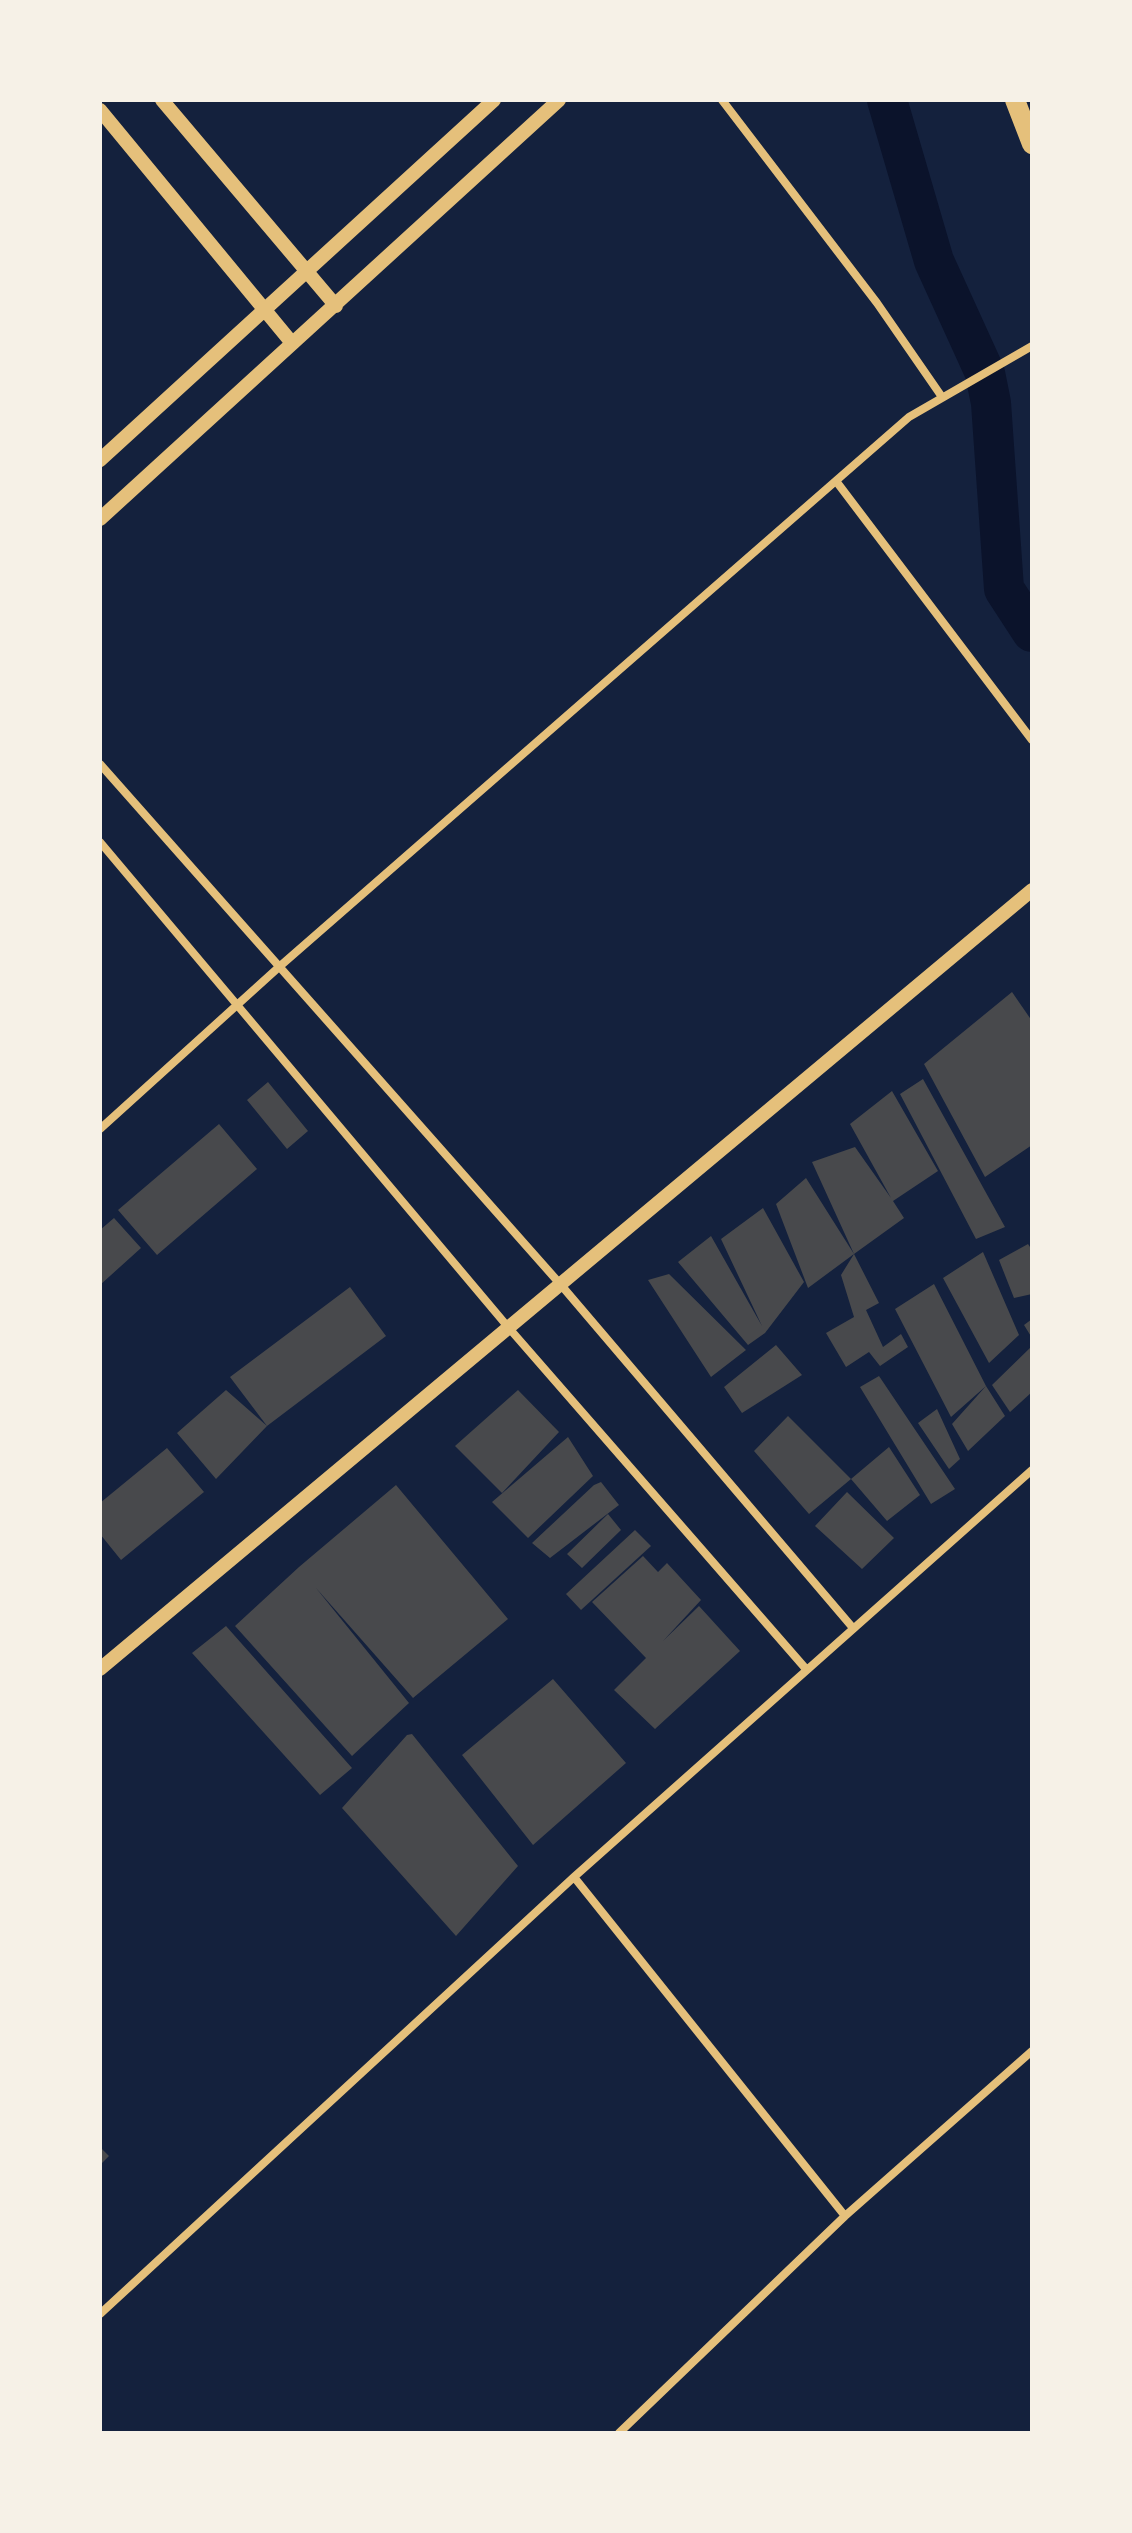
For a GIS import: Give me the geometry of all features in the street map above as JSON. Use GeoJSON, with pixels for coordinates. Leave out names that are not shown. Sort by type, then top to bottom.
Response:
{"type":"FeatureCollection","features":[{"type":"Feature","properties":{"kind":"main road"},"geometry":{"type":"LineString","coordinates":[[1015,100],[1032,144]]}},
{"type":"Feature","properties":{"kind":"street"},"geometry":{"type":"LineString","coordinates":[[162,100],[336,306]]}},
{"type":"Feature","properties":{"kind":"street"},"geometry":{"type":"LineString","coordinates":[[100,460],[494,100]]}},
{"type":"Feature","properties":{"kind":"street"},"geometry":{"type":"LineString","coordinates":[[100,519],[559,100]]}},
{"type":"Feature","properties":{"kind":"street"},"geometry":{"type":"LineString","coordinates":[[722,100],[877,303],[942,397]]}},
{"type":"Feature","properties":{"kind":"street"},"geometry":{"type":"LineString","coordinates":[[100,110],[292,343]]}},
{"type":"Feature","properties":{"kind":"street"},"geometry":{"type":"LineString","coordinates":[[100,1129],[279,967],[909,417],[1032,346]]}},
{"type":"Feature","properties":{"kind":"street"},"geometry":{"type":"LineString","coordinates":[[836,481],[1032,740]]}},
{"type":"Feature","properties":{"kind":"street"},"geometry":{"type":"LineString","coordinates":[[100,764],[561,1285],[853,1628]]}},
{"type":"Feature","properties":{"kind":"street"},"geometry":{"type":"LineString","coordinates":[[100,842],[508,1327],[806,1669]]}},
{"type":"Feature","properties":{"kind":"street"},"geometry":{"type":"LineString","coordinates":[[100,1669],[1032,890]]}},
{"type":"Feature","properties":{"kind":"street"},"geometry":{"type":"LineString","coordinates":[[100,2314],[574,1877],[1032,1470]]}},
{"type":"Feature","properties":{"kind":"street"},"geometry":{"type":"LineString","coordinates":[[574,1877],[845,2216]]}},
{"type":"Feature","properties":{"kind":"street"},"geometry":{"type":"LineString","coordinates":[[619,2433],[845,2216],[1032,2051]]}},
{"type":"Feature","properties":{"kind":"building"},"geometry":{"type":"Polygon","coordinates":[[[1012,992],[1032,1021],[1032,1145],[985,1177],[924,1064],[1012,992]]]}},
{"type":"Feature","properties":{"kind":"building"},"geometry":{"type":"Polygon","coordinates":[[[923,1079],[1005,1227],[976,1239],[900,1094],[923,1079]]]}},
{"type":"Feature","properties":{"kind":"building"},"geometry":{"type":"Polygon","coordinates":[[[268,1082],[308,1131],[287,1149],[247,1100],[268,1082]]]}},
{"type":"Feature","properties":{"kind":"building"},"geometry":{"type":"Polygon","coordinates":[[[892,1091],[938,1171],[893,1201],[904,1218],[854,1254],[812,1162],[855,1147],[891,1198],[850,1124],[892,1091]]]}},
{"type":"Feature","properties":{"kind":"building"},"geometry":{"type":"Polygon","coordinates":[[[219,1124],[257,1169],[157,1255],[118,1210],[219,1124]]]}},
{"type":"Feature","properties":{"kind":"building"},"geometry":{"type":"Polygon","coordinates":[[[806,1178],[854,1254],[808,1288],[776,1204],[806,1178]]]}},
{"type":"Feature","properties":{"kind":"building"},"geometry":{"type":"Polygon","coordinates":[[[763,1208],[804,1282],[765,1333],[748,1345],[678,1262],[711,1236],[762,1326],[721,1239],[763,1208]]]}},
{"type":"Feature","properties":{"kind":"building"},"geometry":{"type":"Polygon","coordinates":[[[114,1218],[141,1248],[100,1285],[100,1230],[114,1218]]]}},
{"type":"Feature","properties":{"kind":"building"},"geometry":{"type":"Polygon","coordinates":[[[1028,1244],[1032,1250],[1032,1294],[1014,1298],[999,1260],[1028,1244]]]}},
{"type":"Feature","properties":{"kind":"building"},"geometry":{"type":"Polygon","coordinates":[[[983,1252],[1019,1335],[989,1363],[943,1278],[983,1252]]]}},
{"type":"Feature","properties":{"kind":"building"},"geometry":{"type":"Polygon","coordinates":[[[854,1254],[879,1303],[866,1310],[883,1347],[901,1334],[908,1347],[880,1366],[869,1352],[846,1367],[826,1333],[854,1317],[841,1275],[854,1254]]]}},
{"type":"Feature","properties":{"kind":"building"},"geometry":{"type":"Polygon","coordinates":[[[669,1274],[746,1350],[711,1377],[648,1280],[669,1274]]]}},
{"type":"Feature","properties":{"kind":"building"},"geometry":{"type":"Polygon","coordinates":[[[934,1284],[986,1386],[951,1417],[895,1309],[934,1284]]]}},
{"type":"Feature","properties":{"kind":"building"},"geometry":{"type":"Polygon","coordinates":[[[350,1287],[386,1336],[267,1426],[230,1377],[350,1287]]]}},
{"type":"Feature","properties":{"kind":"building"},"geometry":{"type":"Polygon","coordinates":[[[1032,1319],[1032,1338],[1024,1325],[1032,1319]]]}},
{"type":"Feature","properties":{"kind":"building"},"geometry":{"type":"Polygon","coordinates":[[[776,1345],[802,1375],[742,1413],[724,1387],[776,1345]]]}},
{"type":"Feature","properties":{"kind":"building"},"geometry":{"type":"Polygon","coordinates":[[[1032,1346],[1032,1392],[1010,1412],[992,1385],[1032,1346]]]}},
{"type":"Feature","properties":{"kind":"building"},"geometry":{"type":"Polygon","coordinates":[[[879,1376],[955,1489],[931,1504],[860,1387],[879,1376]]]}},
{"type":"Feature","properties":{"kind":"building"},"geometry":{"type":"Polygon","coordinates":[[[986,1386],[1005,1416],[968,1451],[952,1424],[986,1386]]]}},
{"type":"Feature","properties":{"kind":"building"},"geometry":{"type":"Polygon","coordinates":[[[226,1390],[267,1426],[216,1479],[177,1433],[226,1390]]]}},
{"type":"Feature","properties":{"kind":"building"},"geometry":{"type":"Polygon","coordinates":[[[518,1390],[559,1432],[502,1493],[455,1446],[518,1390]]]}},
{"type":"Feature","properties":{"kind":"building"},"geometry":{"type":"Polygon","coordinates":[[[937,1409],[960,1459],[949,1469],[918,1423],[937,1409]]]}},
{"type":"Feature","properties":{"kind":"building"},"geometry":{"type":"Polygon","coordinates":[[[788,1416],[851,1479],[809,1514],[754,1451],[788,1416]]]}},
{"type":"Feature","properties":{"kind":"building"},"geometry":{"type":"Polygon","coordinates":[[[568,1437],[593,1476],[528,1538],[492,1502],[568,1437]]]}},
{"type":"Feature","properties":{"kind":"building"},"geometry":{"type":"Polygon","coordinates":[[[889,1447],[920,1495],[887,1521],[851,1479],[889,1447]]]}},
{"type":"Feature","properties":{"kind":"building"},"geometry":{"type":"Polygon","coordinates":[[[167,1448],[204,1492],[121,1560],[100,1534],[100,1503],[167,1448]]]}},
{"type":"Feature","properties":{"kind":"building"},"geometry":{"type":"Polygon","coordinates":[[[601,1482],[619,1505],[550,1558],[532,1543],[594,1485],[601,1482]]]}},
{"type":"Feature","properties":{"kind":"building"},"geometry":{"type":"Polygon","coordinates":[[[396,1485],[508,1619],[413,1698],[316,1588],[409,1703],[352,1756],[235,1626],[396,1485]]]}},
{"type":"Feature","properties":{"kind":"building"},"geometry":{"type":"Polygon","coordinates":[[[847,1492],[894,1538],[862,1569],[815,1526],[847,1492]]]}},
{"type":"Feature","properties":{"kind":"building"},"geometry":{"type":"Polygon","coordinates":[[[608,1514],[621,1530],[582,1568],[567,1554],[608,1514]]]}},
{"type":"Feature","properties":{"kind":"building"},"geometry":{"type":"Polygon","coordinates":[[[635,1530],[651,1546],[581,1610],[566,1594],[635,1530]]]}},
{"type":"Feature","properties":{"kind":"building"},"geometry":{"type":"Polygon","coordinates":[[[643,1556],[658,1572],[667,1563],[701,1600],[663,1641],[699,1606],[740,1651],[655,1729],[614,1690],[646,1658],[592,1602],[643,1556]]]}},
{"type":"Feature","properties":{"kind":"building"},"geometry":{"type":"Polygon","coordinates":[[[226,1626],[352,1768],[320,1795],[192,1653],[226,1626]]]}},
{"type":"Feature","properties":{"kind":"building"},"geometry":{"type":"Polygon","coordinates":[[[553,1679],[626,1763],[533,1845],[462,1755],[553,1679]]]}},
{"type":"Feature","properties":{"kind":"building"},"geometry":{"type":"Polygon","coordinates":[[[412,1734],[518,1866],[456,1936],[342,1808],[407,1735],[412,1734]]]}},
{"type":"Feature","properties":{"kind":"building"},"geometry":{"type":"Polygon","coordinates":[[[100,2147],[109,2156],[100,2165],[100,2147]]]}},
{"type":"Feature","properties":{"kind":"waterway"},"geometry":{"type":"LineString","coordinates":[[887,100],[934,261],[985,373],[991,403],[1004,589],[1032,632]]}}]}
